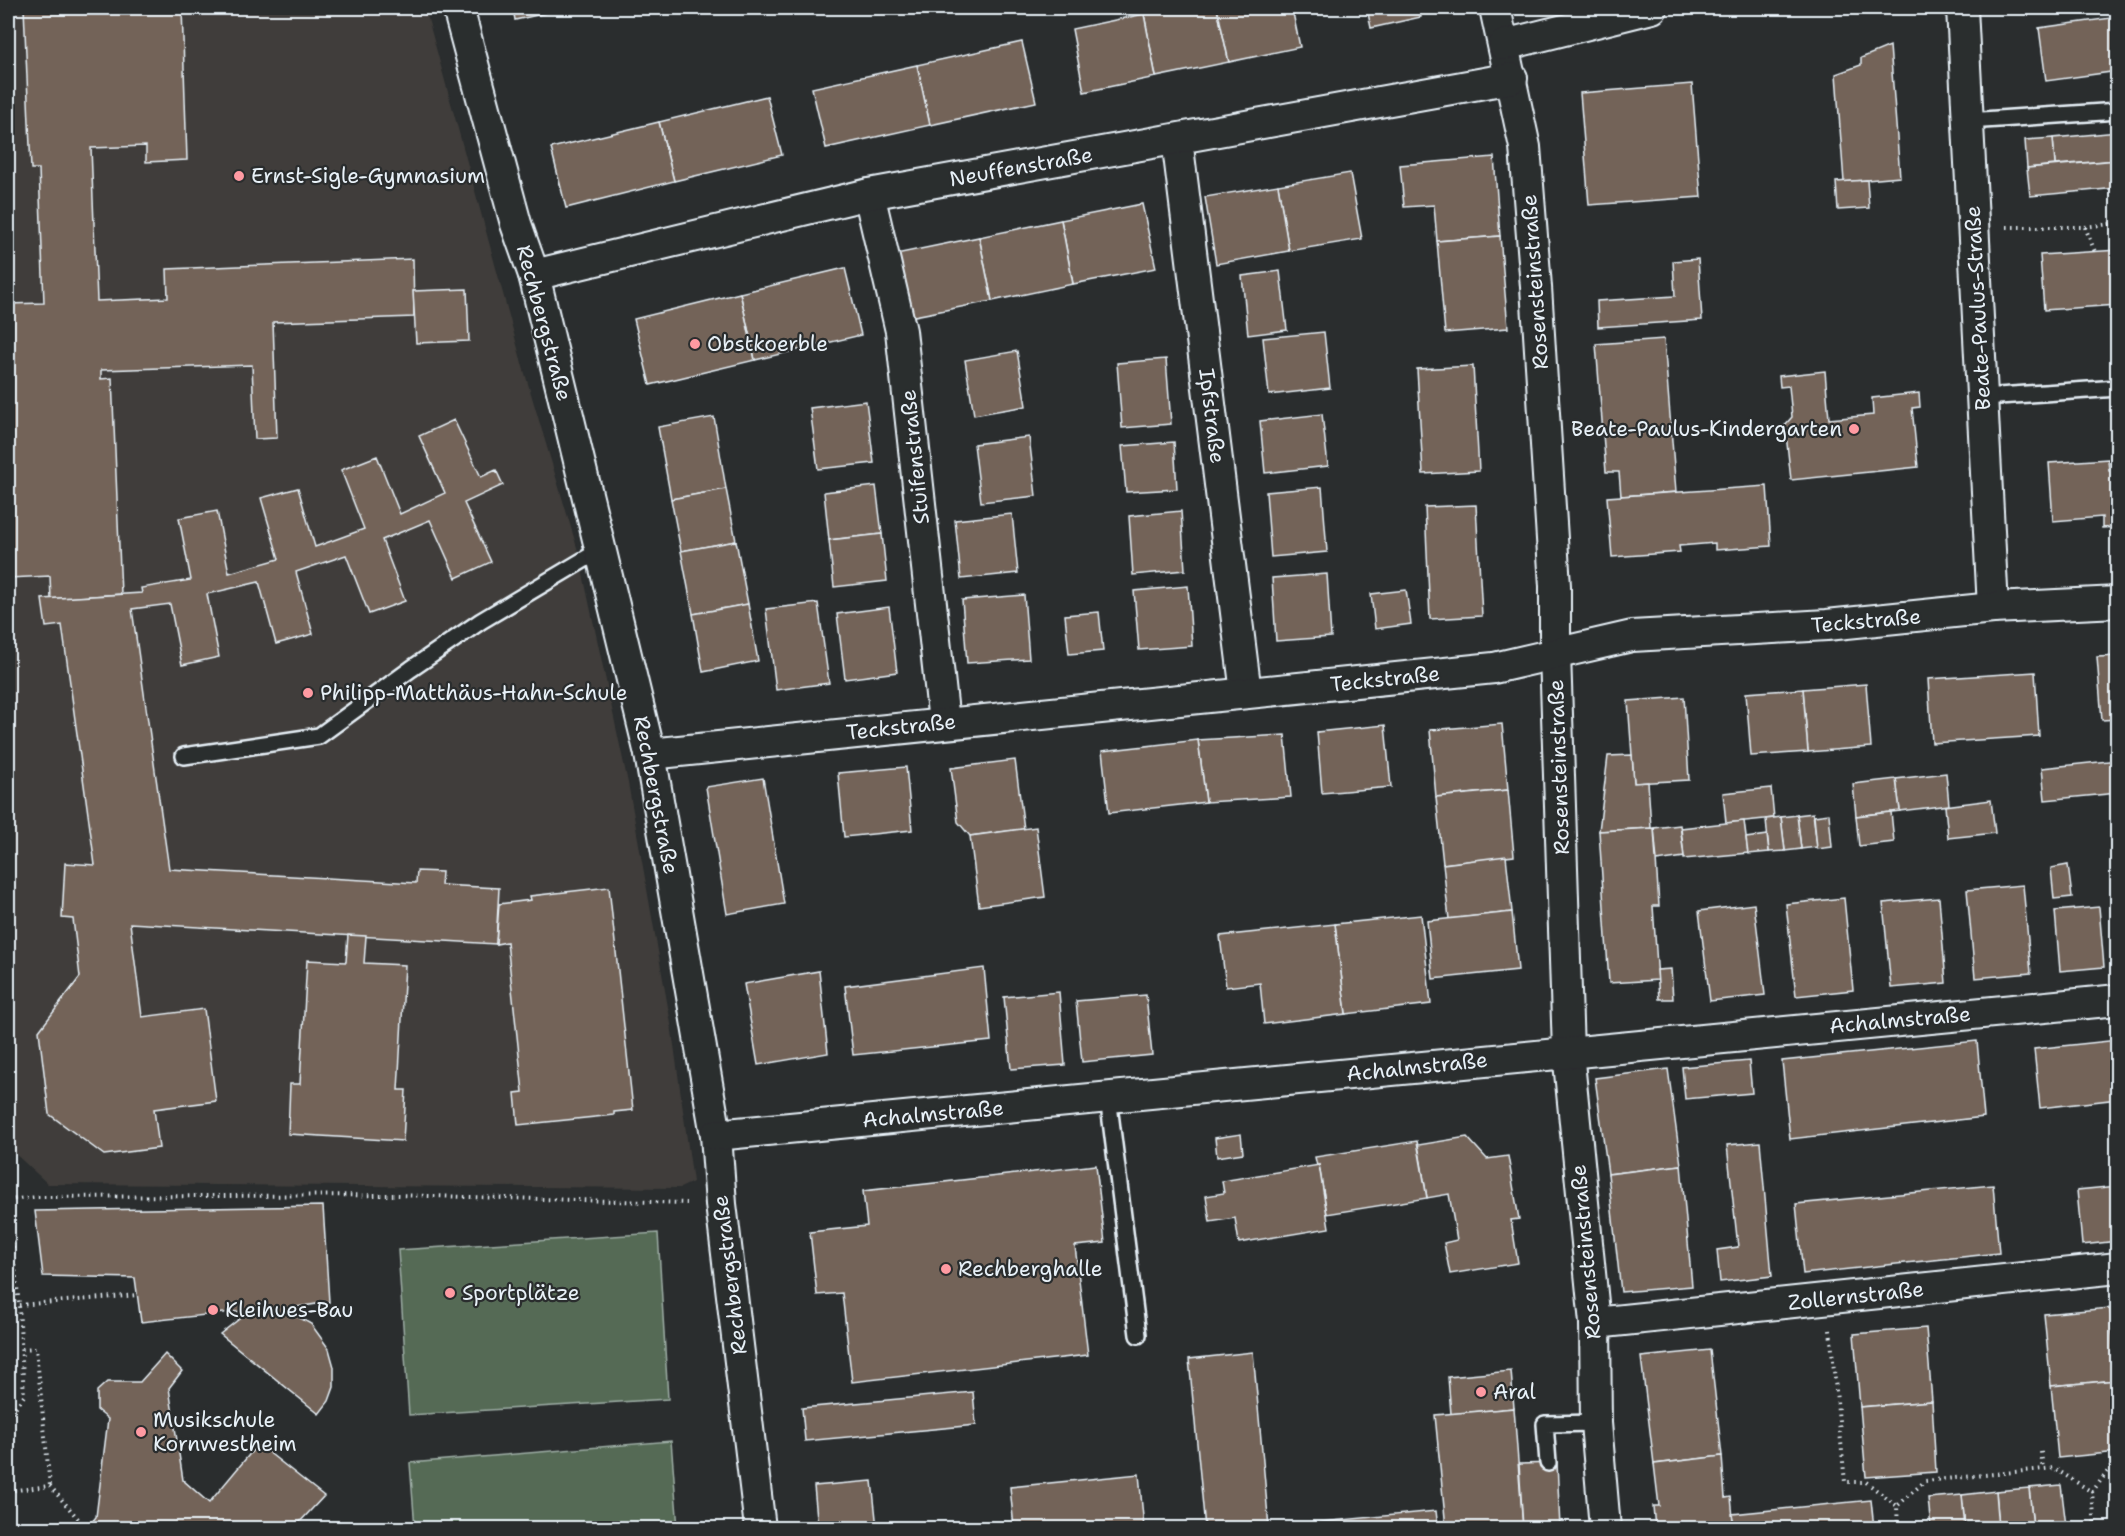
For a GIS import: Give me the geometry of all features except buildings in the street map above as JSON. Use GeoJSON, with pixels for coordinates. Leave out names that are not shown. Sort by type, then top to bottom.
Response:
{"type":"FeatureCollection","features":[{"type":"Feature","properties":{"kind":"street","name":"Rechbergstraße"},"geometry":{"type":"LineString","coordinates":[[458,8],[516,224],[534,275],[650,754],[716,1135],[721,1204],[760,1528]]}},
{"type":"Feature","properties":{"kind":"street","name":"Rosensteinstraße"},"geometry":{"type":"LineString","coordinates":[[1496,8],[1525,147],[1536,287],[1556,586],[1555,653],[1568,1052],[1595,1323],[1596,1423],[1605,1528]]}},
{"type":"Feature","properties":{"kind":"street"},"geometry":{"type":"LineString","coordinates":[[1504,45],[1653,8]]}},
{"type":"Feature","properties":{"kind":"street","name":"Beate-Paulus-Straße"},"geometry":{"type":"LineString","coordinates":[[1962,8],[1993,608]]}},
{"type":"Feature","properties":{"kind":"street","name":"Neuffenstraße"},"geometry":{"type":"LineString","coordinates":[[534,275],[869,194],[1512,78]]}},
{"type":"Feature","properties":{"kind":"street","name":"Ipfstraße"},"geometry":{"type":"LineString","coordinates":[[1177,139],[1246,693]]}},
{"type":"Feature","properties":{"kind":"street","name":"Stuifenstraße"},"geometry":{"type":"LineString","coordinates":[[869,194],[902,331],[944,722]]}},
{"type":"Feature","properties":{"kind":"street","name":"Teckstraße"},"geometry":{"type":"LineString","coordinates":[[650,754],[944,722],[1494,668],[1632,636],[1827,625],[1993,608],[2118,602]]}},
{"type":"Feature","properties":{"kind":"street","name":"Achalmstraße"},"geometry":{"type":"LineString","coordinates":[[716,1135],[2118,1000]]}},
{"type":"Feature","properties":{"kind":"street","name":"Zollernstraße"},"geometry":{"type":"LineString","coordinates":[[1595,1323],[2118,1268]]}},
{"type":"Feature","properties":{"kind":"lane"},"geometry":{"type":"LineString","coordinates":[[1968,121],[2118,111]]}},
{"type":"Feature","properties":{"kind":"lane"},"geometry":{"type":"LineString","coordinates":[[1983,397],[2118,388]]}},
{"type":"Feature","properties":{"kind":"lane"},"geometry":{"type":"LineString","coordinates":[[184,756],[319,736],[481,621],[602,549]]}},
{"type":"Feature","properties":{"kind":"lane"},"geometry":{"type":"LineString","coordinates":[[1108,1097],[1138,1335]]}},
{"type":"Feature","properties":{"kind":"lane"},"geometry":{"type":"LineString","coordinates":[[1548,1463],[1545,1424],[1596,1423]]}},
{"type":"Feature","properties":{"kind":"path"},"geometry":{"type":"LineString","coordinates":[[1974,226],[2085,227],[2118,224]]}},
{"type":"Feature","properties":{"kind":"path"},"geometry":{"type":"LineString","coordinates":[[2085,227],[2095,252]]}},
{"type":"Feature","properties":{"kind":"path"},"geometry":{"type":"LineString","coordinates":[[8,1417],[24,1396],[20,1305],[8,1203],[37,1197],[395,1196],[721,1204]]}},
{"type":"Feature","properties":{"kind":"path"},"geometry":{"type":"LineString","coordinates":[[20,1305],[138,1295]]}},
{"type":"Feature","properties":{"kind":"path"},"geometry":{"type":"LineString","coordinates":[[1827,1299],[1845,1482],[1866,1482],[1897,1506],[1898,1528]]}},
{"type":"Feature","properties":{"kind":"path"},"geometry":{"type":"LineString","coordinates":[[22,1349],[36,1348],[50,1486],[86,1528]]}},
{"type":"Feature","properties":{"kind":"path"},"geometry":{"type":"LineString","coordinates":[[2041,1452],[2043,1469]]}},
{"type":"Feature","properties":{"kind":"path"},"geometry":{"type":"LineString","coordinates":[[2095,1528],[2092,1492],[2114,1463],[2118,1463]]}},
{"type":"Feature","properties":{"kind":"path"},"geometry":{"type":"LineString","coordinates":[[1897,1506],[1925,1481],[2054,1468],[2092,1492]]}},
{"type":"Feature","properties":{"kind":"path"},"geometry":{"type":"LineString","coordinates":[[8,1491],[50,1486]]}},
{"type":"Feature","properties":{"kind":"shaded area","name":"Philipp-Matthäus-Hahn-Schule"},"geometry":{"type":"Polygon","coordinates":[[[8,8],[425,8],[523,367],[578,551],[628,783],[671,1024],[693,1182],[680,1188],[48,1184],[11,1150],[8,1089],[8,8]]]}},
{"type":"Feature","properties":{"kind":"green space"},"geometry":{"type":"Polygon","coordinates":[[[658,1233],[668,1399],[409,1415],[398,1250],[658,1233]]]}},
{"type":"Feature","properties":{"kind":"green space"},"geometry":{"type":"Polygon","coordinates":[[[671,1441],[678,1528],[415,1528],[410,1463],[671,1441]]]}},
{"type":"Feature","properties":{"kind":"place","name":"Ernst-Sigle-Gymnasium"},"geometry":{"type":"Point","coordinates":[239,176]}},
{"type":"Feature","properties":{"kind":"place","name":"Obstkoerble"},"geometry":{"type":"Point","coordinates":[695,344]}},
{"type":"Feature","properties":{"kind":"place","name":"Beate-Paulus-Kindergarten"},"geometry":{"type":"Point","coordinates":[1854,429]}},
{"type":"Feature","properties":{"kind":"place","name":"Philipp-Matthäus-Hahn-Schule"},"geometry":{"type":"Point","coordinates":[308,693]}},
{"type":"Feature","properties":{"kind":"place","name":"Rechberghalle"},"geometry":{"type":"Point","coordinates":[946,1269]}},
{"type":"Feature","properties":{"kind":"place","name":"Sportplätze"},"geometry":{"type":"Point","coordinates":[450,1293]}},
{"type":"Feature","properties":{"kind":"place","name":"Kleihues-Bau"},"geometry":{"type":"Point","coordinates":[213,1310]}},
{"type":"Feature","properties":{"kind":"place","name":"Aral"},"geometry":{"type":"Point","coordinates":[1481,1392]}},
{"type":"Feature","properties":{"kind":"place","name":"Musikschule Kornwestheim"},"geometry":{"type":"Point","coordinates":[141,1432]}}]}
